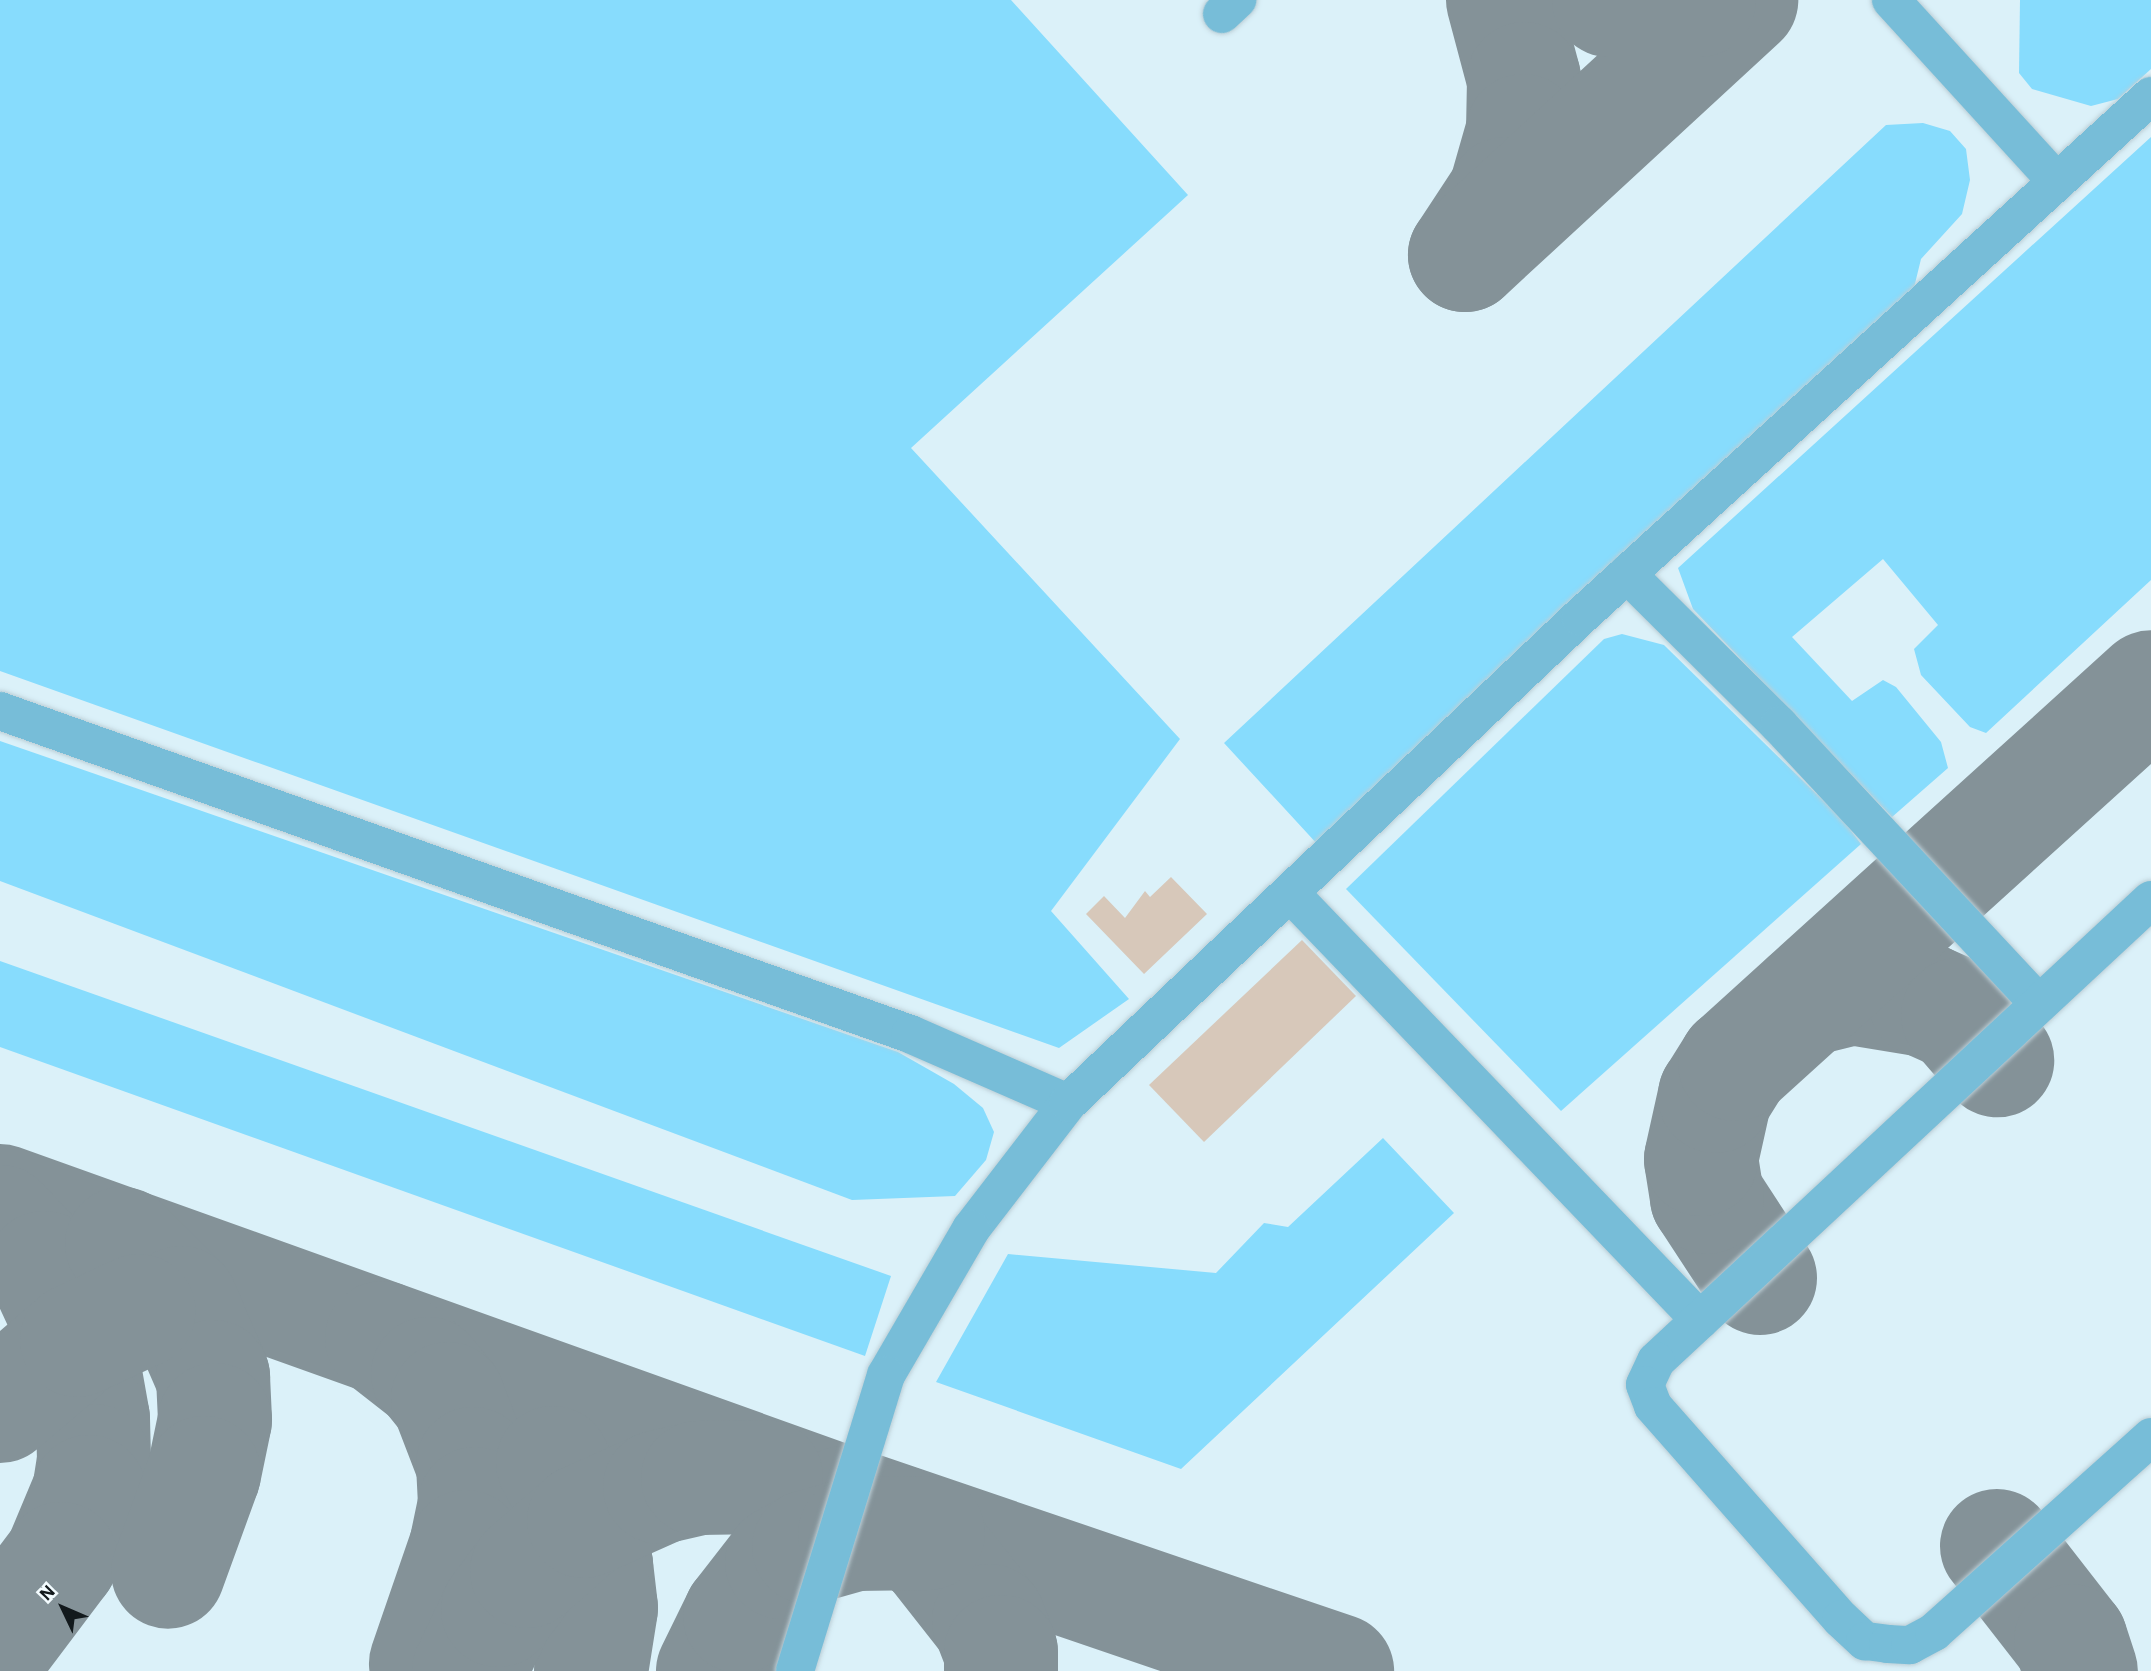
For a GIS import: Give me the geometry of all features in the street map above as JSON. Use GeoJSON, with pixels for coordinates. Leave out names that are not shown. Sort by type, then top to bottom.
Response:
{"type":"FeatureCollection","features":[{"type":"Feature","properties":{"kind":"lane"},"geometry":{"type":"LineString","coordinates":[[1891,0],[2057,182]]}},
{"type":"Feature","properties":{"kind":"lane"},"geometry":{"type":"LineString","coordinates":[[795,1671],[886,1375],[971,1229],[1068,1103],[1627,574],[2151,96]]}},
{"type":"Feature","properties":{"kind":"lane"},"geometry":{"type":"LineString","coordinates":[[1627,574],[1779,725],[2039,1004]]}},
{"type":"Feature","properties":{"kind":"lane"},"geometry":{"type":"LineString","coordinates":[[0,711],[910,1034],[1002,1070],[1068,1103]]}},
{"type":"Feature","properties":{"kind":"lane"},"geometry":{"type":"LineString","coordinates":[[1290,893],[1700,1320]]}},
{"type":"Feature","properties":{"kind":"lane"},"geometry":{"type":"LineString","coordinates":[[2151,900],[1656,1361],[1645,1385],[1653,1406],[1875,1656],[1910,1645],[1934,1632],[2151,1437]]}},
{"type":"Feature","properties":{"kind":"shaded area"},"geometry":{"type":"Polygon","coordinates":[[[0,0],[1011,0],[1188,195],[911,448],[1180,739],[1051,911],[1129,999],[1059,1048],[0,671],[0,0]]]}},
{"type":"Feature","properties":{"kind":"shaded area"},"geometry":{"type":"Polygon","coordinates":[[[2020,0],[2151,0],[2151,69],[2118,99],[2091,106],[2032,89],[2019,73],[2020,0]]]}},
{"type":"Feature","properties":{"kind":"shaded area"},"geometry":{"type":"Polygon","coordinates":[[[1923,123],[1950,131],[1966,149],[1970,180],[1962,214],[1921,259],[1912,296],[1319,846],[1224,743],[1886,125],[1923,123]]]}},
{"type":"Feature","properties":{"kind":"shaded area"},"geometry":{"type":"Polygon","coordinates":[[[2151,137],[2151,580],[1986,733],[1970,727],[1921,675],[1914,649],[1938,625],[1883,559],[1792,637],[1852,701],[1883,680],[1896,687],[1941,742],[1948,768],[1892,817],[1693,609],[1678,568],[2151,137]]]}},
{"type":"Feature","properties":{"kind":"shaded area"},"geometry":{"type":"Polygon","coordinates":[[[1622,634],[1664,645],[1842,819],[1861,844],[1561,1111],[1346,889],[1604,639],[1622,634]]]}},
{"type":"Feature","properties":{"kind":"shaded area"},"geometry":{"type":"Polygon","coordinates":[[[0,741],[898,1052],[954,1084],[983,1108],[994,1132],[986,1160],[955,1196],[852,1200],[0,881],[0,741]]]}},
{"type":"Feature","properties":{"kind":"shaded area"},"geometry":{"type":"Polygon","coordinates":[[[0,961],[891,1276],[865,1356],[0,1047],[0,961]]]}},
{"type":"Feature","properties":{"kind":"shaded area"},"geometry":{"type":"Polygon","coordinates":[[[1383,1138],[1454,1213],[1181,1469],[936,1382],[1008,1254],[1216,1273],[1264,1223],[1288,1227],[1383,1138]]]}},
{"type":"Feature","properties":{"kind":"building"},"geometry":{"type":"Polygon","coordinates":[[[1171,877],[1207,914],[1144,974],[1086,914],[1104,896],[1125,918],[1145,891],[1150,897],[1171,877]]]}},
{"type":"Feature","properties":{"kind":"building"},"geometry":{"type":"Polygon","coordinates":[[[1302,940],[1356,996],[1204,1142],[1149,1085],[1302,940]]]}},
{"type":"Feature","properties":{"kind":"taxiway"},"geometry":{"type":"LineString","coordinates":[[1503,0],[1524,79],[1523,131],[1505,194],[1465,255],[1741,0]]}},
{"type":"Feature","properties":{"kind":"taxiway"},"geometry":{"type":"LineString","coordinates":[[1609,0],[1699,0]]}},
{"type":"Feature","properties":{"kind":"taxiway"},"geometry":{"type":"LineString","coordinates":[[1760,1278],[1707,1197],[1701,1159],[1715,1096],[1735,1064],[2151,687]]}},
{"type":"Feature","properties":{"kind":"taxiway"},"geometry":{"type":"LineString","coordinates":[[1807,999],[1852,988],[1925,1000],[1958,1015],[1997,1060]]}},
{"type":"Feature","properties":{"kind":"taxiway"},"geometry":{"type":"LineString","coordinates":[[0,1201],[844,1503],[1337,1671]]}},
{"type":"Feature","properties":{"kind":"taxiway"},"geometry":{"type":"LineString","coordinates":[[0,1222],[44,1268],[80,1346],[93,1419],[94,1461],[89,1492],[61,1559],[0,1640]]}},
{"type":"Feature","properties":{"kind":"taxiway"},"geometry":{"type":"LineString","coordinates":[[122,1244],[181,1303],[213,1377],[215,1420],[204,1473],[168,1572]]}},
{"type":"Feature","properties":{"kind":"taxiway"},"geometry":{"type":"LineString","coordinates":[[0,1406],[77,1340],[139,1311]]}},
{"type":"Feature","properties":{"kind":"taxiway"},"geometry":{"type":"LineString","coordinates":[[382,1338],[428,1374],[448,1399],[473,1464],[475,1504],[466,1547],[426,1663]]}},
{"type":"Feature","properties":{"kind":"taxiway"},"geometry":{"type":"LineString","coordinates":[[553,1463],[584,1521],[596,1565],[601,1608],[591,1671]]}},
{"type":"Feature","properties":{"kind":"taxiway"},"geometry":{"type":"LineString","coordinates":[[469,1671],[498,1610],[527,1571],[584,1521],[660,1487],[698,1478],[766,1477]]}},
{"type":"Feature","properties":{"kind":"taxiway"},"geometry":{"type":"LineString","coordinates":[[898,1522],[934,1551],[989,1621],[1001,1652],[1001,1671]]}},
{"type":"Feature","properties":{"kind":"taxiway"},"geometry":{"type":"LineString","coordinates":[[713,1671],[740,1616],[782,1562],[809,1547],[855,1534],[928,1533]]}},
{"type":"Feature","properties":{"kind":"taxiway"},"geometry":{"type":"LineString","coordinates":[[1997,1546],[2071,1641],[2081,1671]]}}]}
